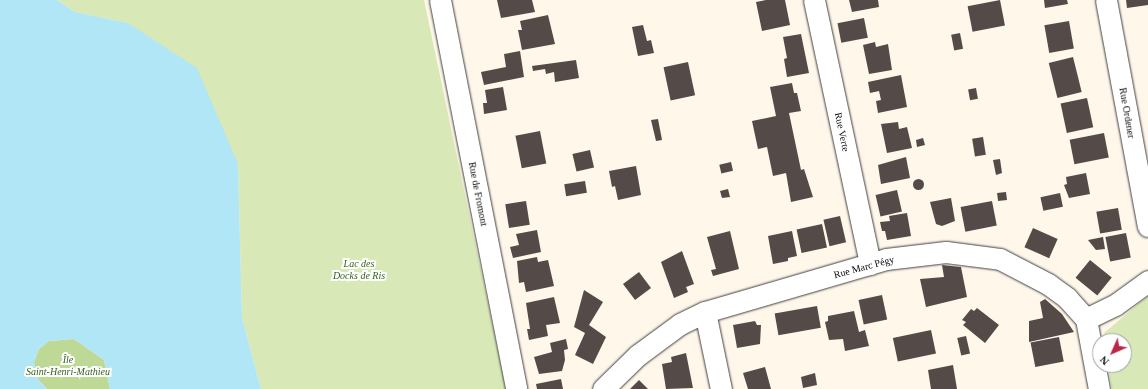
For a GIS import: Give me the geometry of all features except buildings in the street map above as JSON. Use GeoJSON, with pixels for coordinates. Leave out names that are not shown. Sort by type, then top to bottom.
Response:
{"type":"FeatureCollection","features":[{"type":"Feature","properties":{"kind":"street","name":"Rue de Fromont"},"geometry":{"type":"LineString","coordinates":[[440,0],[516,389]]}},
{"type":"Feature","properties":{"kind":"street","name":"Rue Verte"},"geometry":{"type":"LineString","coordinates":[[814,0],[870,264]]}},
{"type":"Feature","properties":{"kind":"street","name":"Rue Ordener"},"geometry":{"type":"LineString","coordinates":[[1106,0],[1148,226]]}},
{"type":"Feature","properties":{"kind":"street","name":"Rue Marc Pégy"},"geometry":{"type":"LineString","coordinates":[[603,389],[657,340],[680,324],[705,312],[886,259],[946,252],[1000,259],[1048,284],[1067,298],[1086,319]]}},
{"type":"Feature","properties":{"kind":"street"},"geometry":{"type":"LineString","coordinates":[[1099,389],[1086,319],[1115,305],[1148,281]]}},
{"type":"Feature","properties":{"kind":"street"},"geometry":{"type":"LineString","coordinates":[[705,312],[721,389]]}},
{"type":"Feature","properties":{"kind":"green space","name":"Lac des Docks de Ris"},"geometry":{"type":"Polygon","coordinates":[[[57,0],[424,0],[506,389],[261,389],[242,318],[238,164],[128,23],[75,12],[57,0]]]}},
{"type":"Feature","properties":{"kind":"green space"},"geometry":{"type":"Polygon","coordinates":[[[1148,296],[1148,389],[1112,389],[1109,373],[1132,373],[1132,333],[1104,333],[1148,296]]]}},
{"type":"Feature","properties":{"kind":"green space","name":"Île Saint-Henri-Mathieu"},"geometry":{"type":"Polygon","coordinates":[[[74,339],[104,360],[110,389],[47,389],[36,377],[34,362],[39,349],[49,341],[74,339]]]}},
{"type":"Feature","properties":{"kind":"water"},"geometry":{"type":"Polygon","coordinates":[[[0,0],[57,0],[75,12],[128,23],[197,68],[238,164],[242,318],[261,389],[110,389],[104,360],[74,339],[49,341],[39,349],[34,362],[36,377],[47,389],[0,389],[0,0]]]}}]}
